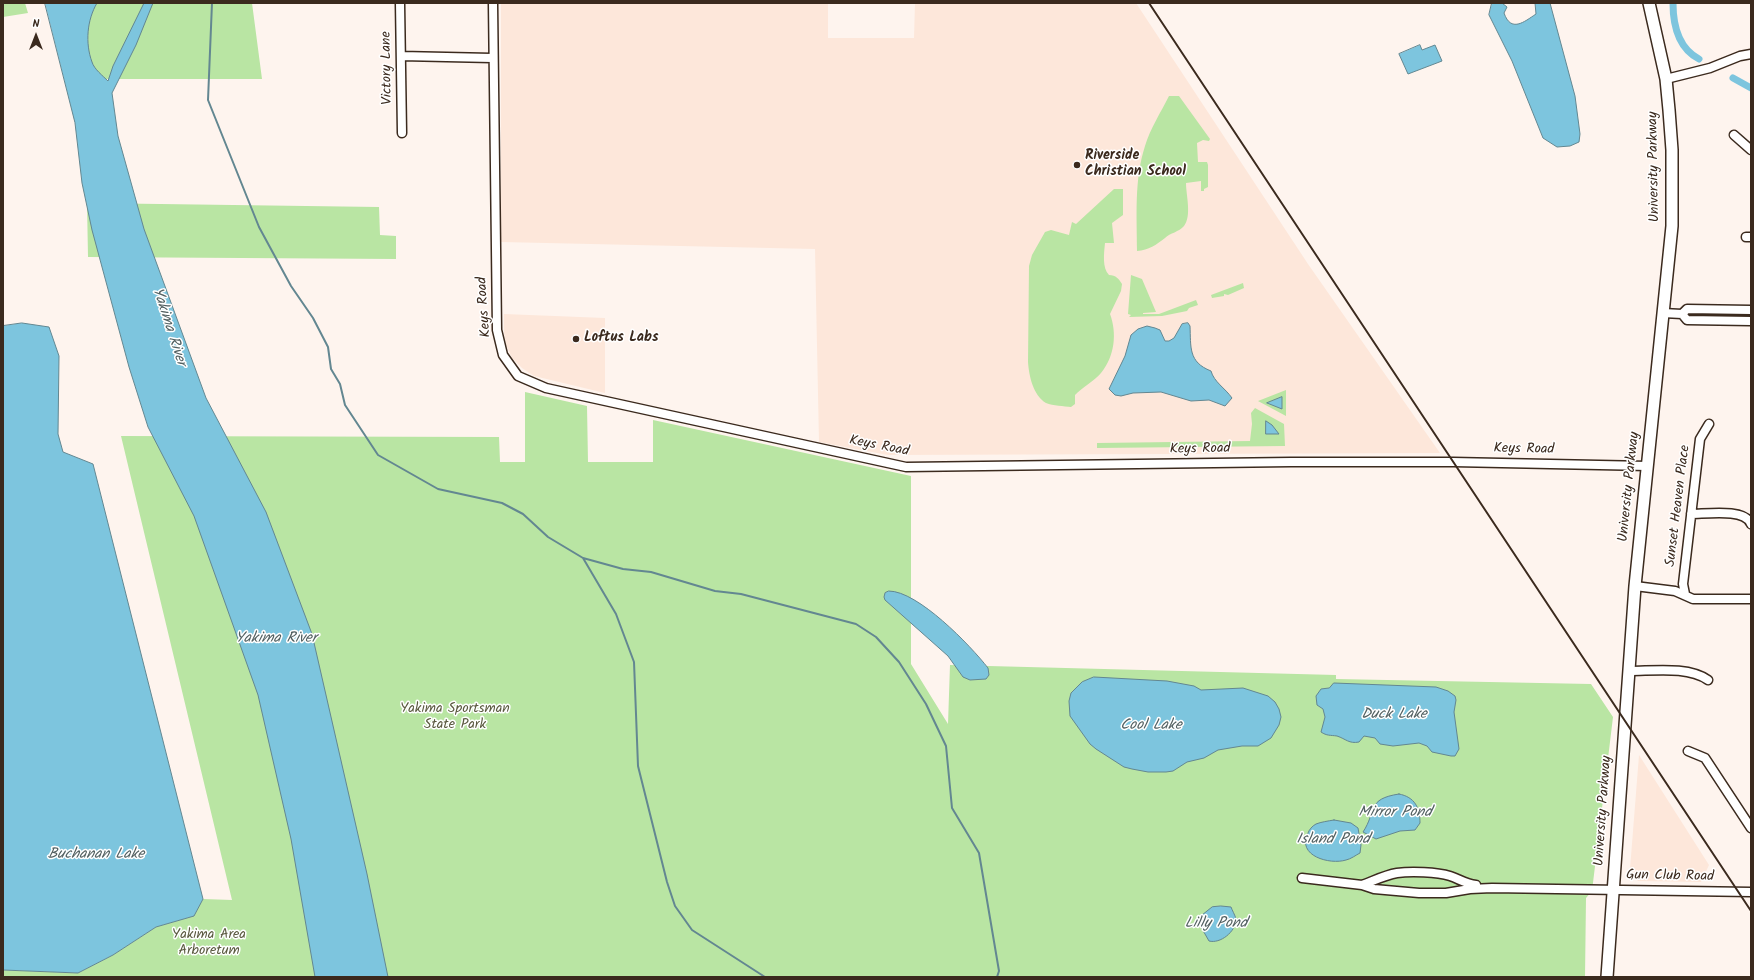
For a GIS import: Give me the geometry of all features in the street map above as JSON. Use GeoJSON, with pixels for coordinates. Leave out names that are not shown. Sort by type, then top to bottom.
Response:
{"type":"FeatureCollection","features":[{"type":"Feature","properties":{"kind":"main road","name":"University Parkway"},"geometry":{"type":"LineString","coordinates":[[1607,977],[1635,586],[1672,226],[1672,150],[1666,79],[1649,3]]}},
{"type":"Feature","properties":{"kind":"street","name":"Victory Lane"},"geometry":{"type":"LineString","coordinates":[[400,3],[402,133]]}},
{"type":"Feature","properties":{"kind":"street","name":"Keys Road"},"geometry":{"type":"LineString","coordinates":[[493,3],[492,58],[497,330],[504,355],[518,376],[546,388],[906,467],[1291,462],[1453,462],[1648,466]]}},
{"type":"Feature","properties":{"kind":"street"},"geometry":{"type":"LineString","coordinates":[[1666,79],[1710,68],[1740,56],[1751,54]]}},
{"type":"Feature","properties":{"kind":"street"},"geometry":{"type":"LineString","coordinates":[[401,56],[492,58]]}},
{"type":"Feature","properties":{"kind":"street"},"geometry":{"type":"LineString","coordinates":[[1734,135],[1751,150]]}},
{"type":"Feature","properties":{"kind":"street"},"geometry":{"type":"LineString","coordinates":[[1682,314],[1687,309],[1751,310]]}},
{"type":"Feature","properties":{"kind":"street"},"geometry":{"type":"LineString","coordinates":[[1732,310],[1732,321]]}},
{"type":"Feature","properties":{"kind":"street"},"geometry":{"type":"LineString","coordinates":[[1663,313],[1682,314],[1687,320],[1751,321]]}},
{"type":"Feature","properties":{"kind":"street","name":"Sunset Heaven Place"},"geometry":{"type":"LineString","coordinates":[[1685,594],[1683,584],[1700,439],[1709,424]]}},
{"type":"Feature","properties":{"kind":"street"},"geometry":{"type":"LineString","coordinates":[[1691,514],[1739,513],[1749,519],[1751,524]]}},
{"type":"Feature","properties":{"kind":"street"},"geometry":{"type":"LineString","coordinates":[[1635,586],[1675,591],[1685,594],[1693,599],[1751,599]]}},
{"type":"Feature","properties":{"kind":"street"},"geometry":{"type":"LineString","coordinates":[[1629,671],[1690,671],[1708,680]]}},
{"type":"Feature","properties":{"kind":"street"},"geometry":{"type":"LineString","coordinates":[[1688,751],[1705,758],[1751,828]]}},
{"type":"Feature","properties":{"kind":"street","name":"Gun Club Road"},"geometry":{"type":"LineString","coordinates":[[1362,885],[1396,873],[1404,872],[1440,873],[1451,876],[1468,884],[1492,888]]}},
{"type":"Feature","properties":{"kind":"street","name":"Gun Club Road"},"geometry":{"type":"LineString","coordinates":[[1302,878],[1362,885],[1374,889],[1418,893],[1446,893],[1470,889],[1492,888],[1751,892]]}},
{"type":"Feature","properties":{"kind":"shaded area"},"geometry":{"type":"Polygon","coordinates":[[[501,3],[828,3],[828,38],[914,38],[915,3],[1136,3],[1308,264],[1440,453],[888,455],[819,442],[815,249],[501,242],[501,3]]]}},
{"type":"Feature","properties":{"kind":"shaded area"},"geometry":{"type":"Polygon","coordinates":[[[504,314],[605,318],[605,393],[534,376],[522,368],[512,358],[506,345],[504,333],[504,314]]]}},
{"type":"Feature","properties":{"kind":"shaded area"},"geometry":{"type":"Polygon","coordinates":[[[1639,755],[1709,865],[1701,882],[1638,881],[1630,869],[1639,755]]]}},
{"type":"Feature","properties":{"kind":"green space"},"geometry":{"type":"Polygon","coordinates":[[[3,3],[25,3],[28,13],[3,17],[3,3]]]}},
{"type":"Feature","properties":{"kind":"green space"},"geometry":{"type":"Polygon","coordinates":[[[87,3],[252,3],[262,79],[88,79],[87,3]]]}},
{"type":"Feature","properties":{"kind":"green space"},"geometry":{"type":"Polygon","coordinates":[[[1169,96],[1179,96],[1210,139],[1209,141],[1203,140],[1197,143],[1198,162],[1207,162],[1208,165],[1208,187],[1204,189],[1204,191],[1201,191],[1201,181],[1186,183],[1188,217],[1184,226],[1152,247],[1137,251],[1137,198],[1141,159],[1150,133],[1169,96]]]}},
{"type":"Feature","properties":{"kind":"green space"},"geometry":{"type":"Polygon","coordinates":[[[1114,189],[1123,189],[1123,215],[1112,223],[1114,243],[1105,243],[1104,251],[1104,264],[1107,272],[1109,275],[1120,280],[1122,284],[1121,291],[1110,314],[1114,329],[1112,352],[1101,373],[1075,395],[1075,404],[1071,407],[1049,404],[1042,400],[1032,385],[1028,362],[1029,266],[1032,255],[1045,232],[1051,230],[1069,235],[1072,222],[1076,224],[1114,189]]]}},
{"type":"Feature","properties":{"kind":"green space"},"geometry":{"type":"Polygon","coordinates":[[[87,203],[379,207],[380,235],[396,236],[396,259],[88,257],[87,203]]]}},
{"type":"Feature","properties":{"kind":"green space"},"geometry":{"type":"Polygon","coordinates":[[[1131,275],[1142,279],[1156,312],[1143,314],[1159,314],[1196,300],[1198,305],[1189,308],[1187,311],[1162,316],[1129,317],[1131,315],[1128,314],[1131,275]]]}},
{"type":"Feature","properties":{"kind":"green space"},"geometry":{"type":"Polygon","coordinates":[[[1243,283],[1244,288],[1228,295],[1224,294],[1224,296],[1212,298],[1211,295],[1243,283]]]}},
{"type":"Feature","properties":{"kind":"green space"},"geometry":{"type":"Polygon","coordinates":[[[1286,390],[1286,416],[1258,401],[1286,390]]]}},
{"type":"Feature","properties":{"kind":"green space","name":"Yakima Sportsman State Park"},"geometry":{"type":"Polygon","coordinates":[[[525,392],[587,406],[588,462],[653,462],[653,420],[911,476],[911,664],[948,724],[950,665],[1336,675],[1336,679],[1591,684],[1613,717],[1592,891],[1586,898],[1585,977],[3,977],[3,970],[78,973],[113,955],[156,927],[193,916],[203,899],[232,900],[121,436],[499,437],[500,462],[525,462],[525,392]]]}},
{"type":"Feature","properties":{"kind":"green space"},"geometry":{"type":"Polygon","coordinates":[[[1255,408],[1284,424],[1285,446],[1097,448],[1097,443],[1250,441],[1252,424],[1251,413],[1255,408]]]}},
{"type":"Feature","properties":{"kind":"water","name":"Yakima River"},"geometry":{"type":"Polygon","coordinates":[[[45,3],[97,3],[89,24],[88,47],[93,65],[108,81],[113,66],[144,3],[153,3],[136,45],[112,93],[118,136],[144,229],[206,398],[266,512],[312,634],[367,874],[388,977],[315,977],[291,839],[258,695],[194,516],[148,427],[129,367],[92,230],[82,183],[75,123],[45,3]]]}},
{"type":"Feature","properties":{"kind":"water"},"geometry":{"type":"Polygon","coordinates":[[[1492,3],[1502,3],[1507,7],[1504,13],[1507,19],[1510,23],[1518,24],[1536,14],[1535,3],[1550,3],[1575,96],[1580,134],[1579,142],[1570,146],[1557,147],[1543,138],[1512,61],[1489,15],[1492,3]]]}},
{"type":"Feature","properties":{"kind":"water"},"geometry":{"type":"Polygon","coordinates":[[[1420,45],[1422,50],[1435,45],[1442,61],[1408,74],[1399,54],[1420,45]]]}},
{"type":"Feature","properties":{"kind":"water","name":"Buchanan Lake"},"geometry":{"type":"Polygon","coordinates":[[[22,323],[49,327],[59,356],[58,434],[63,452],[93,464],[203,899],[194,916],[156,927],[113,955],[78,973],[3,970],[3,326],[22,323]]]}},
{"type":"Feature","properties":{"kind":"water"},"geometry":{"type":"Polygon","coordinates":[[[1188,323],[1190,326],[1192,353],[1198,363],[1211,371],[1217,382],[1232,398],[1225,406],[1209,400],[1191,401],[1161,392],[1133,393],[1121,396],[1115,395],[1109,389],[1125,356],[1131,335],[1138,329],[1147,326],[1155,328],[1160,330],[1165,341],[1169,341],[1174,338],[1182,324],[1188,323]]]}},
{"type":"Feature","properties":{"kind":"water"},"geometry":{"type":"Polygon","coordinates":[[[1282,397],[1282,409],[1267,403],[1282,397]]]}},
{"type":"Feature","properties":{"kind":"water"},"geometry":{"type":"Polygon","coordinates":[[[1266,421],[1272,425],[1279,434],[1266,434],[1266,421]]]}},
{"type":"Feature","properties":{"kind":"water"},"geometry":{"type":"Polygon","coordinates":[[[889,591],[901,593],[914,600],[943,621],[969,646],[988,668],[989,675],[986,679],[970,680],[963,677],[948,656],[885,600],[885,593],[889,591]]]}},
{"type":"Feature","properties":{"kind":"water","name":"Cool Lake"},"geometry":{"type":"Polygon","coordinates":[[[1094,677],[1167,681],[1194,686],[1201,690],[1243,688],[1268,696],[1275,702],[1281,717],[1279,725],[1271,738],[1258,746],[1242,746],[1218,750],[1204,758],[1187,762],[1173,771],[1148,772],[1132,769],[1124,767],[1090,744],[1070,716],[1069,701],[1071,693],[1082,682],[1094,677]]]}},
{"type":"Feature","properties":{"kind":"water","name":"Duck Lake"},"geometry":{"type":"Polygon","coordinates":[[[1334,683],[1436,687],[1448,691],[1455,696],[1456,700],[1454,712],[1459,749],[1455,756],[1451,756],[1432,752],[1427,746],[1419,743],[1393,746],[1380,744],[1375,738],[1364,736],[1359,742],[1353,742],[1321,732],[1325,717],[1323,709],[1317,705],[1316,696],[1321,689],[1329,688],[1334,683]]]}},
{"type":"Feature","properties":{"kind":"water","name":"Mirror Pond"},"geometry":{"type":"Polygon","coordinates":[[[1399,794],[1409,798],[1418,808],[1420,823],[1415,830],[1400,831],[1376,839],[1363,832],[1377,803],[1381,799],[1399,794]]]}},
{"type":"Feature","properties":{"kind":"water","name":"Island Pond"},"geometry":{"type":"Polygon","coordinates":[[[1334,820],[1351,823],[1358,828],[1361,845],[1360,853],[1350,859],[1339,861],[1324,860],[1316,857],[1307,848],[1306,841],[1310,829],[1316,824],[1334,820]]]}},
{"type":"Feature","properties":{"kind":"water","name":"Lilly Pond"},"geometry":{"type":"Polygon","coordinates":[[[1212,907],[1231,907],[1236,919],[1235,924],[1227,936],[1218,941],[1209,941],[1201,927],[1202,915],[1212,907]]]}},
{"type":"Feature","properties":{"kind":"waterway"},"geometry":{"type":"LineString","coordinates":[[212,3],[208,100],[259,227],[291,286],[313,318],[328,347],[331,369],[340,384],[345,405],[378,455],[438,489],[502,503],[523,514],[548,537],[583,558],[616,614],[634,662],[638,766],[667,882],[675,906],[692,930],[765,977]]}},
{"type":"Feature","properties":{"kind":"waterway"},"geometry":{"type":"LineString","coordinates":[[1673,3],[1674,19],[1678,35],[1686,49],[1699,59]]}},
{"type":"Feature","properties":{"kind":"waterway"},"geometry":{"type":"LineString","coordinates":[[1733,78],[1751,88]]}},
{"type":"Feature","properties":{"kind":"waterway"},"geometry":{"type":"LineString","coordinates":[[583,558],[623,569],[651,572],[715,591],[741,594],[856,624],[876,637],[899,662],[926,704],[946,746],[952,808],[979,853],[999,971],[997,977]]}},
{"type":"Feature","properties":{"kind":"railway"},"geometry":{"type":"LineString","coordinates":[[1149,3],[1751,911]]}},
{"type":"Feature","properties":{"kind":"place","name":"Riverside Christian School"},"geometry":{"type":"Point","coordinates":[1077,165]}},
{"type":"Feature","properties":{"kind":"place","name":"Loftus Labs"},"geometry":{"type":"Point","coordinates":[576,339]}},
{"type":"Feature","properties":{"kind":"park label","name":"Yakima Area Arboretum"},"geometry":{"type":"Point","coordinates":[209,944]}}]}
